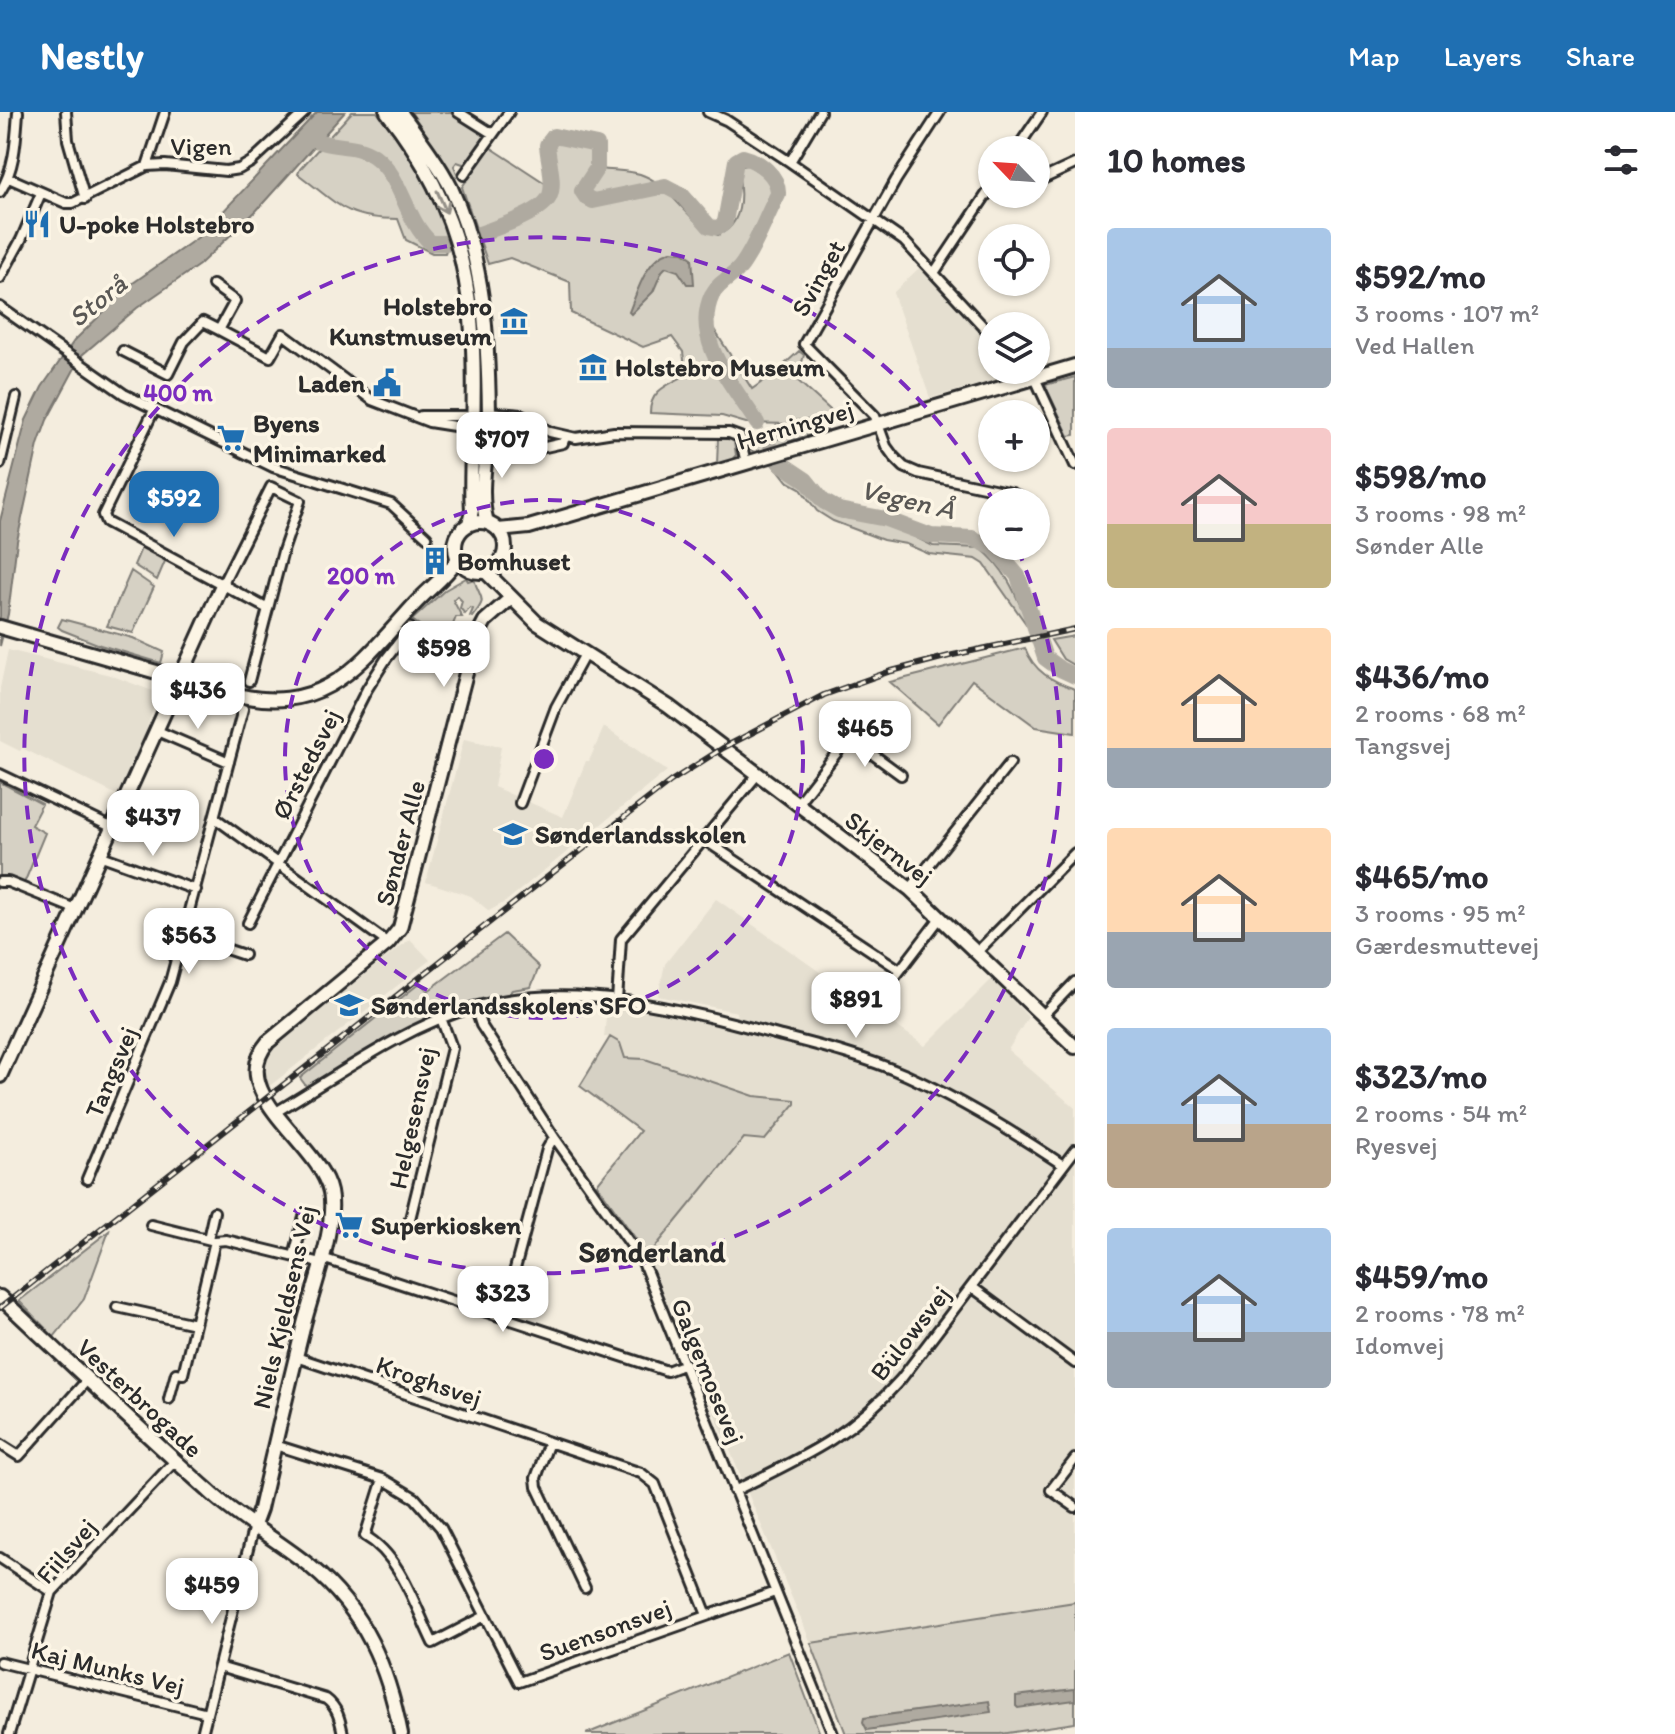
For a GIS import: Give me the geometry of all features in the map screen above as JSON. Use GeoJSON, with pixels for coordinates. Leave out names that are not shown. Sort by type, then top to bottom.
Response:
{"type":"FeatureCollection","features":[{"type":"Feature","properties":{"kind":"street"},"geometry":{"type":"LineString","coordinates":[[0,192],[9,178],[16,146],[18,112]]}},
{"type":"Feature","properties":{"kind":"street"},"geometry":{"type":"LineString","coordinates":[[9,178],[66,203],[85,199],[68,140],[66,112]]}},
{"type":"Feature","properties":{"kind":"street"},"geometry":{"type":"LineString","coordinates":[[147,166],[165,112]]}},
{"type":"Feature","properties":{"kind":"street","name":"Vigen"},"geometry":{"type":"LineString","coordinates":[[85,199],[147,166],[226,171],[239,169],[251,162],[305,112]]}},
{"type":"Feature","properties":{"kind":"street"},"geometry":{"type":"LineString","coordinates":[[387,112],[436,187],[456,236],[469,291],[479,420],[469,524]]}},
{"type":"Feature","properties":{"kind":"street"},"geometry":{"type":"LineString","coordinates":[[400,112],[449,185],[464,220],[479,274],[485,335],[482,413],[479,420],[483,436],[482,491],[487,523]]}},
{"type":"Feature","properties":{"kind":"street"},"geometry":{"type":"LineString","coordinates":[[458,112],[493,134]]}},
{"type":"Feature","properties":{"kind":"street"},"geometry":{"type":"LineString","coordinates":[[464,175],[509,112]]}},
{"type":"Feature","properties":{"kind":"street"},"geometry":{"type":"LineString","coordinates":[[708,112],[726,120],[790,162],[904,241],[978,321]]}},
{"type":"Feature","properties":{"kind":"street"},"geometry":{"type":"LineString","coordinates":[[790,162],[820,112]]}},
{"type":"Feature","properties":{"kind":"street"},"geometry":{"type":"LineString","coordinates":[[874,220],[940,112]]}},
{"type":"Feature","properties":{"kind":"street"},"geometry":{"type":"LineString","coordinates":[[1026,136],[1042,112]]}},
{"type":"Feature","properties":{"kind":"street"},"geometry":{"type":"LineString","coordinates":[[1050,176],[1075,164]]}},
{"type":"Feature","properties":{"kind":"street"},"geometry":{"type":"LineString","coordinates":[[0,278],[21,240],[41,193]]}},
{"type":"Feature","properties":{"kind":"street"},"geometry":{"type":"LineString","coordinates":[[934,273],[978,207]]}},
{"type":"Feature","properties":{"kind":"street","name":"Svinget"},"geometry":{"type":"LineString","coordinates":[[874,220],[804,344],[868,408],[877,424]]}},
{"type":"Feature","properties":{"kind":"street"},"geometry":{"type":"LineString","coordinates":[[213,285],[235,301],[219,330]]}},
{"type":"Feature","properties":{"kind":"street"},"geometry":{"type":"LineString","coordinates":[[0,307],[124,394],[273,467],[391,504],[427,537]]}},
{"type":"Feature","properties":{"kind":"street"},"geometry":{"type":"LineString","coordinates":[[123,351],[168,374],[184,342],[203,322],[270,357],[283,334],[372,400],[456,428],[479,420],[522,415],[565,437],[585,438],[614,432],[729,433],[740,437],[746,463]]}},
{"type":"Feature","properties":{"kind":"street","name":"Herningvej"},"geometry":{"type":"LineString","coordinates":[[1050,371],[1075,366]]}},
{"type":"Feature","properties":{"kind":"street","name":"Herningvej"},"geometry":{"type":"LineString","coordinates":[[500,531],[529,527],[1002,384]]}},
{"type":"Feature","properties":{"kind":"street"},"geometry":{"type":"LineString","coordinates":[[1028,384],[1075,465]]}},
{"type":"Feature","properties":{"kind":"street"},"geometry":{"type":"LineString","coordinates":[[0,464],[16,397]]}},
{"type":"Feature","properties":{"kind":"street"},"geometry":{"type":"LineString","coordinates":[[154,410],[103,515],[106,522],[268,609]]}},
{"type":"Feature","properties":{"kind":"street"},"geometry":{"type":"LineString","coordinates":[[877,424],[886,446],[904,467],[918,473],[988,488]]}},
{"type":"Feature","properties":{"kind":"street"},"geometry":{"type":"LineString","coordinates":[[501,457],[563,443],[565,437]]}},
{"type":"Feature","properties":{"kind":"street"},"geometry":{"type":"LineString","coordinates":[[0,1076],[4,1057],[75,909],[178,679],[271,487],[300,501],[283,551],[249,681]]}},
{"type":"Feature","properties":{"kind":"street"},"geometry":{"type":"LineString","coordinates":[[0,627],[178,679],[267,701],[311,694],[335,683],[357,667],[417,602],[442,581],[458,559],[455,542],[461,529],[469,524],[487,523],[500,531],[489,564]]}},
{"type":"Feature","properties":{"kind":"street","name":"Herningvej"},"geometry":{"type":"LineString","coordinates":[[442,581],[489,564],[529,527]]}},
{"type":"Feature","properties":{"kind":"street"},"geometry":{"type":"LineString","coordinates":[[458,559],[489,564],[508,594]]}},
{"type":"Feature","properties":{"kind":"street","name":"Skjernvej"},"geometry":{"type":"LineString","coordinates":[[508,594],[531,619],[668,706],[910,889],[1075,1047]]}},
{"type":"Feature","properties":{"kind":"street","name":"Sønder Alle"},"geometry":{"type":"LineString","coordinates":[[266,1099],[255,1068],[261,1049],[388,943],[400,928],[474,642],[485,621],[508,594]]}},
{"type":"Feature","properties":{"kind":"street","name":"Ørstedsvej"},"geometry":{"type":"LineString","coordinates":[[248,923],[367,689],[410,628]]}},
{"type":"Feature","properties":{"kind":"street"},"geometry":{"type":"LineString","coordinates":[[520,803],[556,707],[585,654]]}},
{"type":"Feature","properties":{"kind":"street","name":"Tangsvej"},"geometry":{"type":"LineString","coordinates":[[87,1179],[161,1009],[184,935],[243,709]]}},
{"type":"Feature","properties":{"kind":"street"},"geometry":{"type":"LineString","coordinates":[[797,804],[849,737],[894,718]]}},
{"type":"Feature","properties":{"kind":"street"},"geometry":{"type":"LineString","coordinates":[[155,730],[229,762]]}},
{"type":"Feature","properties":{"kind":"street"},"geometry":{"type":"LineString","coordinates":[[849,737],[901,775]]}},
{"type":"Feature","properties":{"kind":"street"},"geometry":{"type":"LineString","coordinates":[[910,889],[1010,763]]}},
{"type":"Feature","properties":{"kind":"street"},"geometry":{"type":"LineString","coordinates":[[0,774],[111,827]]}},
{"type":"Feature","properties":{"kind":"street"},"geometry":{"type":"LineString","coordinates":[[617,1001],[621,939],[758,774]]}},
{"type":"Feature","properties":{"kind":"street"},"geometry":{"type":"LineString","coordinates":[[215,818],[388,943]]}},
{"type":"Feature","properties":{"kind":"street"},"geometry":{"type":"LineString","coordinates":[[703,839],[900,970]]}},
{"type":"Feature","properties":{"kind":"street"},"geometry":{"type":"LineString","coordinates":[[976,953],[1075,853]]}},
{"type":"Feature","properties":{"kind":"street"},"geometry":{"type":"LineString","coordinates":[[99,855],[196,890]]}},
{"type":"Feature","properties":{"kind":"street"},"geometry":{"type":"LineString","coordinates":[[0,882],[8,882],[75,909]]}},
{"type":"Feature","properties":{"kind":"street"},"geometry":{"type":"LineString","coordinates":[[872,1007],[940,918]]}},
{"type":"Feature","properties":{"kind":"street"},"geometry":{"type":"LineString","coordinates":[[184,935],[244,955]]}},
{"type":"Feature","properties":{"kind":"street"},"geometry":{"type":"LineString","coordinates":[[1042,1016],[1075,982]]}},
{"type":"Feature","properties":{"kind":"street"},"geometry":{"type":"LineString","coordinates":[[276,1112],[411,1032],[441,1018],[475,1007],[543,997],[617,1001],[700,1014],[829,1048],[903,1074],[986,1115],[1063,1165]]}},
{"type":"Feature","properties":{"kind":"street","name":"Galgemosevej"},"geometry":{"type":"LineString","coordinates":[[475,1007],[481,1025],[554,1137],[642,1260],[833,1734]]}},
{"type":"Feature","properties":{"kind":"street","name":"Helgesensvej"},"geometry":{"type":"LineString","coordinates":[[408,1227],[452,1048],[441,1018]]}},
{"type":"Feature","properties":{"kind":"street","name":"Niels Kjeldsens Vej"},"geometry":{"type":"LineString","coordinates":[[254,1525],[261,1507],[331,1209],[327,1182],[321,1170],[266,1099]]}},
{"type":"Feature","properties":{"kind":"street"},"geometry":{"type":"LineString","coordinates":[[499,1316],[547,1149],[554,1137]]}},
{"type":"Feature","properties":{"kind":"street","name":"Bülowsvej"},"geometry":{"type":"LineString","coordinates":[[734,1491],[819,1450],[875,1409],[1075,1150]]}},
{"type":"Feature","properties":{"kind":"street"},"geometry":{"type":"LineString","coordinates":[[169,1399],[176,1373],[183,1374],[214,1212]]}},
{"type":"Feature","properties":{"kind":"street"},"geometry":{"type":"LineString","coordinates":[[294,1256],[304,1217]]}},
{"type":"Feature","properties":{"kind":"street"},"geometry":{"type":"LineString","coordinates":[[151,1225],[211,1240],[226,1240],[321,1260],[667,1371],[685,1364]]}},
{"type":"Feature","properties":{"kind":"street"},"geometry":{"type":"LineString","coordinates":[[972,1287],[1075,1363]]}},
{"type":"Feature","properties":{"kind":"street","name":"Vesterbrogade"},"geometry":{"type":"LineString","coordinates":[[0,1297],[220,1501],[312,1568],[339,1594],[380,1657],[393,1694],[401,1734]]}},
{"type":"Feature","properties":{"kind":"street"},"geometry":{"type":"LineString","coordinates":[[117,1307],[195,1324]]}},
{"type":"Feature","properties":{"kind":"street","name":"Kroghsvej"},"geometry":{"type":"LineString","coordinates":[[296,1357],[641,1473],[655,1484],[707,1615]]}},
{"type":"Feature","properties":{"kind":"street"},"geometry":{"type":"LineString","coordinates":[[0,1444],[19,1456],[88,1379]]}},
{"type":"Feature","properties":{"kind":"street"},"geometry":{"type":"LineString","coordinates":[[549,1442],[536,1478],[537,1487],[585,1588]]}},
{"type":"Feature","properties":{"kind":"street","name":"Suensonsvej"},"geometry":{"type":"LineString","coordinates":[[275,1445],[383,1479],[402,1488],[428,1511],[441,1528],[519,1682],[775,1592]]}},
{"type":"Feature","properties":{"kind":"street"},"geometry":{"type":"LineString","coordinates":[[1075,1459],[1051,1490],[1075,1507]]}},
{"type":"Feature","properties":{"kind":"street","name":"Fiilsvej"},"geometry":{"type":"LineString","coordinates":[[9,1734],[52,1592],[175,1461]]}},
{"type":"Feature","properties":{"kind":"street"},"geometry":{"type":"LineString","coordinates":[[383,1479],[365,1536],[376,1542],[394,1563],[433,1643],[485,1616]]}},
{"type":"Feature","properties":{"kind":"street"},"geometry":{"type":"LineString","coordinates":[[202,1734],[254,1525]]}},
{"type":"Feature","properties":{"kind":"street"},"geometry":{"type":"LineString","coordinates":[[0,1558],[52,1592]]}},
{"type":"Feature","properties":{"kind":"street","name":"Kaj Munks Vej"},"geometry":{"type":"LineString","coordinates":[[0,1662],[207,1713]]}},
{"type":"Feature","properties":{"kind":"street"},"geometry":{"type":"LineString","coordinates":[[219,1667],[326,1699],[334,1704],[343,1734]]}},
{"type":"Feature","properties":{"kind":"shaded area"},"geometry":{"type":"Polygon","coordinates":[[[317,112],[345,112],[256,211],[199,265],[137,308],[82,355],[47,420],[38,445],[17,541],[8,614],[0,646],[0,521],[26,420],[42,387],[74,341],[133,283],[200,236],[317,112]]]}},
{"type":"Feature","properties":{"kind":"shaded area"},"geometry":{"type":"Polygon","coordinates":[[[352,112],[377,112],[398,139],[435,202],[447,240],[445,253],[432,253],[406,240],[398,219],[366,216],[343,208],[298,174],[352,112]]]}},
{"type":"Feature","properties":{"kind":"shaded area"},"geometry":{"type":"Polygon","coordinates":[[[411,112],[449,112],[484,133],[485,138],[466,165],[457,162],[454,166],[458,176],[455,178],[411,112]]]}},
{"type":"Feature","properties":{"kind":"shaded area"},"geometry":{"type":"Polygon","coordinates":[[[557,141],[590,148],[601,169],[635,173],[655,181],[700,225],[718,235],[733,224],[737,216],[740,198],[738,171],[742,166],[748,165],[771,180],[773,192],[740,262],[708,294],[703,312],[752,389],[799,351],[804,355],[797,380],[839,418],[792,421],[793,424],[746,423],[722,416],[650,413],[657,394],[686,375],[683,352],[672,337],[643,347],[571,313],[570,282],[510,258],[488,264],[462,187],[490,147],[545,183],[551,148],[557,141]]]}},
{"type":"Feature","properties":{"kind":"shaded area"},"geometry":{"type":"Polygon","coordinates":[[[671,251],[683,252],[692,258],[694,284],[687,284],[678,271],[666,267],[653,292],[631,314],[629,312],[636,294],[649,268],[655,260],[671,251]]]}},
{"type":"Feature","properties":{"kind":"shaded area"},"geometry":{"type":"Polygon","coordinates":[[[919,268],[978,330],[978,384],[981,384],[930,398],[893,293],[919,268]]]}},
{"type":"Feature","properties":{"kind":"shaded area"},"geometry":{"type":"Polygon","coordinates":[[[1075,377],[1075,435],[1069,436],[1045,385],[1075,377]]]}},
{"type":"Feature","properties":{"kind":"shaded area"},"geometry":{"type":"Polygon","coordinates":[[[517,418],[520,420],[517,427],[535,437],[540,432],[560,440],[553,443],[549,438],[523,443],[525,449],[518,451],[512,437],[503,438],[517,418]]]}},
{"type":"Feature","properties":{"kind":"shaded area"},"geometry":{"type":"Polygon","coordinates":[[[828,429],[754,453],[748,446],[754,438],[778,439],[779,430],[828,429]]]}},
{"type":"Feature","properties":{"kind":"shaded area"},"geometry":{"type":"Polygon","coordinates":[[[718,438],[729,438],[734,442],[736,455],[731,461],[702,470],[717,465],[718,438]]]}},
{"type":"Feature","properties":{"kind":"shaded area"},"geometry":{"type":"Polygon","coordinates":[[[773,463],[805,486],[820,507],[839,517],[889,524],[933,546],[978,548],[978,560],[994,560],[1005,575],[1031,631],[984,564],[976,559],[929,554],[833,521],[817,511],[800,488],[787,481],[773,463]]]}},
{"type":"Feature","properties":{"kind":"shaded area"},"geometry":{"type":"Polygon","coordinates":[[[142,546],[166,559],[157,580],[134,565],[142,546]]]}},
{"type":"Feature","properties":{"kind":"shaded area"},"geometry":{"type":"Polygon","coordinates":[[[131,571],[154,587],[133,633],[107,626],[131,571]]]}},
{"type":"Feature","properties":{"kind":"shaded area"},"geometry":{"type":"Polygon","coordinates":[[[466,578],[468,581],[474,579],[482,598],[472,617],[473,609],[470,608],[465,614],[460,608],[462,601],[457,596],[453,600],[462,617],[456,617],[452,627],[439,626],[434,638],[426,634],[425,629],[412,620],[445,590],[466,578]]]}},
{"type":"Feature","properties":{"kind":"shaded area"},"geometry":{"type":"Polygon","coordinates":[[[62,619],[133,638],[164,652],[161,663],[62,630],[58,627],[62,619]]]}},
{"type":"Feature","properties":{"kind":"shaded area"},"geometry":{"type":"Polygon","coordinates":[[[1075,636],[1075,666],[1063,659],[1051,640],[1075,636]]]}},
{"type":"Feature","properties":{"kind":"shaded area"},"geometry":{"type":"Polygon","coordinates":[[[1025,648],[1033,663],[1045,674],[1075,689],[1075,733],[1036,727],[972,680],[938,724],[890,682],[1025,648]]]}},
{"type":"Feature","properties":{"kind":"shaded area"},"geometry":{"type":"Polygon","coordinates":[[[8,650],[110,675],[158,693],[142,743],[117,795],[22,748],[20,751],[0,741],[0,688],[8,650]]]}},
{"type":"Feature","properties":{"kind":"shaded area","name":"Sønderlandsskolen"},"geometry":{"type":"Polygon","coordinates":[[[604,727],[667,771],[505,902],[489,911],[471,896],[426,882],[464,739],[501,747],[494,787],[563,817],[604,727]]]}},
{"type":"Feature","properties":{"kind":"shaded area"},"geometry":{"type":"Polygon","coordinates":[[[0,782],[42,804],[31,825],[45,833],[23,886],[0,878],[0,782]]]}},
{"type":"Feature","properties":{"kind":"shaded area"},"geometry":{"type":"Polygon","coordinates":[[[716,899],[925,1046],[992,979],[1028,1017],[1008,1050],[1075,1108],[1075,1602],[811,1643],[648,1256],[744,1138],[795,1100],[754,1096],[645,1059],[625,1058],[610,1037],[604,1037],[607,1008],[657,1013],[735,1029],[737,1012],[658,996],[665,964],[716,899]]]}},
{"type":"Feature","properties":{"kind":"shaded area"},"geometry":{"type":"Polygon","coordinates":[[[504,934],[539,967],[531,987],[512,990],[506,997],[442,1010],[306,1086],[300,1078],[420,983],[428,991],[504,934]]]}},
{"type":"Feature","properties":{"kind":"shaded area","name":"Sønderlandsskolens SFO"},"geometry":{"type":"Polygon","coordinates":[[[410,939],[430,960],[267,1088],[263,1063],[269,1050],[410,939]]]}},
{"type":"Feature","properties":{"kind":"shaded area"},"geometry":{"type":"Polygon","coordinates":[[[610,1037],[620,1043],[625,1058],[645,1059],[754,1096],[795,1100],[765,1140],[744,1138],[648,1256],[597,1184],[640,1131],[580,1086],[610,1037]]]}},
{"type":"Feature","properties":{"kind":"shaded area"},"geometry":{"type":"Polygon","coordinates":[[[109,1231],[84,1299],[54,1337],[19,1301],[109,1231]]]}},
{"type":"Feature","properties":{"kind":"shaded area"},"geometry":{"type":"Polygon","coordinates":[[[1075,1602],[1075,1723],[1001,1734],[846,1734],[811,1643],[1075,1602]]]}},
{"type":"Feature","properties":{"kind":"shaded area"},"geometry":{"type":"Polygon","coordinates":[[[789,1652],[820,1734],[586,1734],[789,1652]]]}},
{"type":"Feature","properties":{"kind":"shaded area"},"geometry":{"type":"Polygon","coordinates":[[[1075,1689],[1075,1700],[1016,1706],[1016,1696],[1075,1689]]]}},
{"type":"Feature","properties":{"kind":"shaded area"},"geometry":{"type":"Polygon","coordinates":[[[989,1701],[991,1712],[867,1730],[863,1722],[864,1718],[989,1701]]]}},
{"type":"Feature","properties":{"kind":"waterway","name":"Vegen Å"},"geometry":{"type":"LineString","coordinates":[[310,136],[324,143],[366,151],[374,156],[398,186],[422,233],[431,243],[446,243]]}},
{"type":"Feature","properties":{"kind":"waterway","name":"Vegen Å"},"geometry":{"type":"LineString","coordinates":[[479,234],[519,219],[546,201],[552,184],[547,145],[554,136],[597,145],[597,168],[582,191],[593,201],[665,186],[682,195],[709,226],[714,227],[720,227],[725,222],[736,161],[743,157],[761,166],[772,175],[778,194],[747,257],[739,269],[715,290],[707,312],[707,329],[718,362],[757,423]]}},
{"type":"Feature","properties":{"kind":"waterway","name":"Vegen Å"},"geometry":{"type":"LineString","coordinates":[[771,449],[779,462],[806,480],[823,501],[839,510],[886,519],[931,536],[972,538],[994,548],[1018,576],[1045,658],[1075,676]]}},
{"type":"Feature","properties":{"kind":"railway"},"geometry":{"type":"LineString","coordinates":[[0,1308],[671,781],[723,748],[824,695],[888,672],[1075,629]]}},
{"type":"Feature","properties":{"kind":"place","name":"U-poke Holstebro"},"geometry":{"type":"Point","coordinates":[37,224]}},
{"type":"Feature","properties":{"kind":"place","name":"Holstebro Kunstmuseum"},"geometry":{"type":"Point","coordinates":[514,321]}},
{"type":"Feature","properties":{"kind":"place","name":"Holstebro Museum"},"geometry":{"type":"Point","coordinates":[593,367]}},
{"type":"Feature","properties":{"kind":"place","name":"Laden"},"geometry":{"type":"Point","coordinates":[387,383]}},
{"type":"Feature","properties":{"kind":"place","name":"Byens Minimarked"},"geometry":{"type":"Point","coordinates":[231,438]}},
{"type":"Feature","properties":{"kind":"place","name":"Bomhuset"},"geometry":{"type":"Point","coordinates":[435,561]}},
{"type":"Feature","properties":{"kind":"place","name":"Sønderlandsskolen"},"geometry":{"type":"Point","coordinates":[513,834]}},
{"type":"Feature","properties":{"kind":"place","name":"Sønderlandsskolens SFO"},"geometry":{"type":"Point","coordinates":[349,1005]}},
{"type":"Feature","properties":{"kind":"place","name":"Superkiosken"},"geometry":{"type":"Point","coordinates":[349,1225]}},
{"type":"Feature","properties":{"kind":"district","name":"Sønderland"},"geometry":{"type":"Point","coordinates":[652,1252]}},
{"type":"Feature","properties":{"kind":"water label","name":"Storå"},"geometry":{"type":"Point","coordinates":[97,300]}}]}
